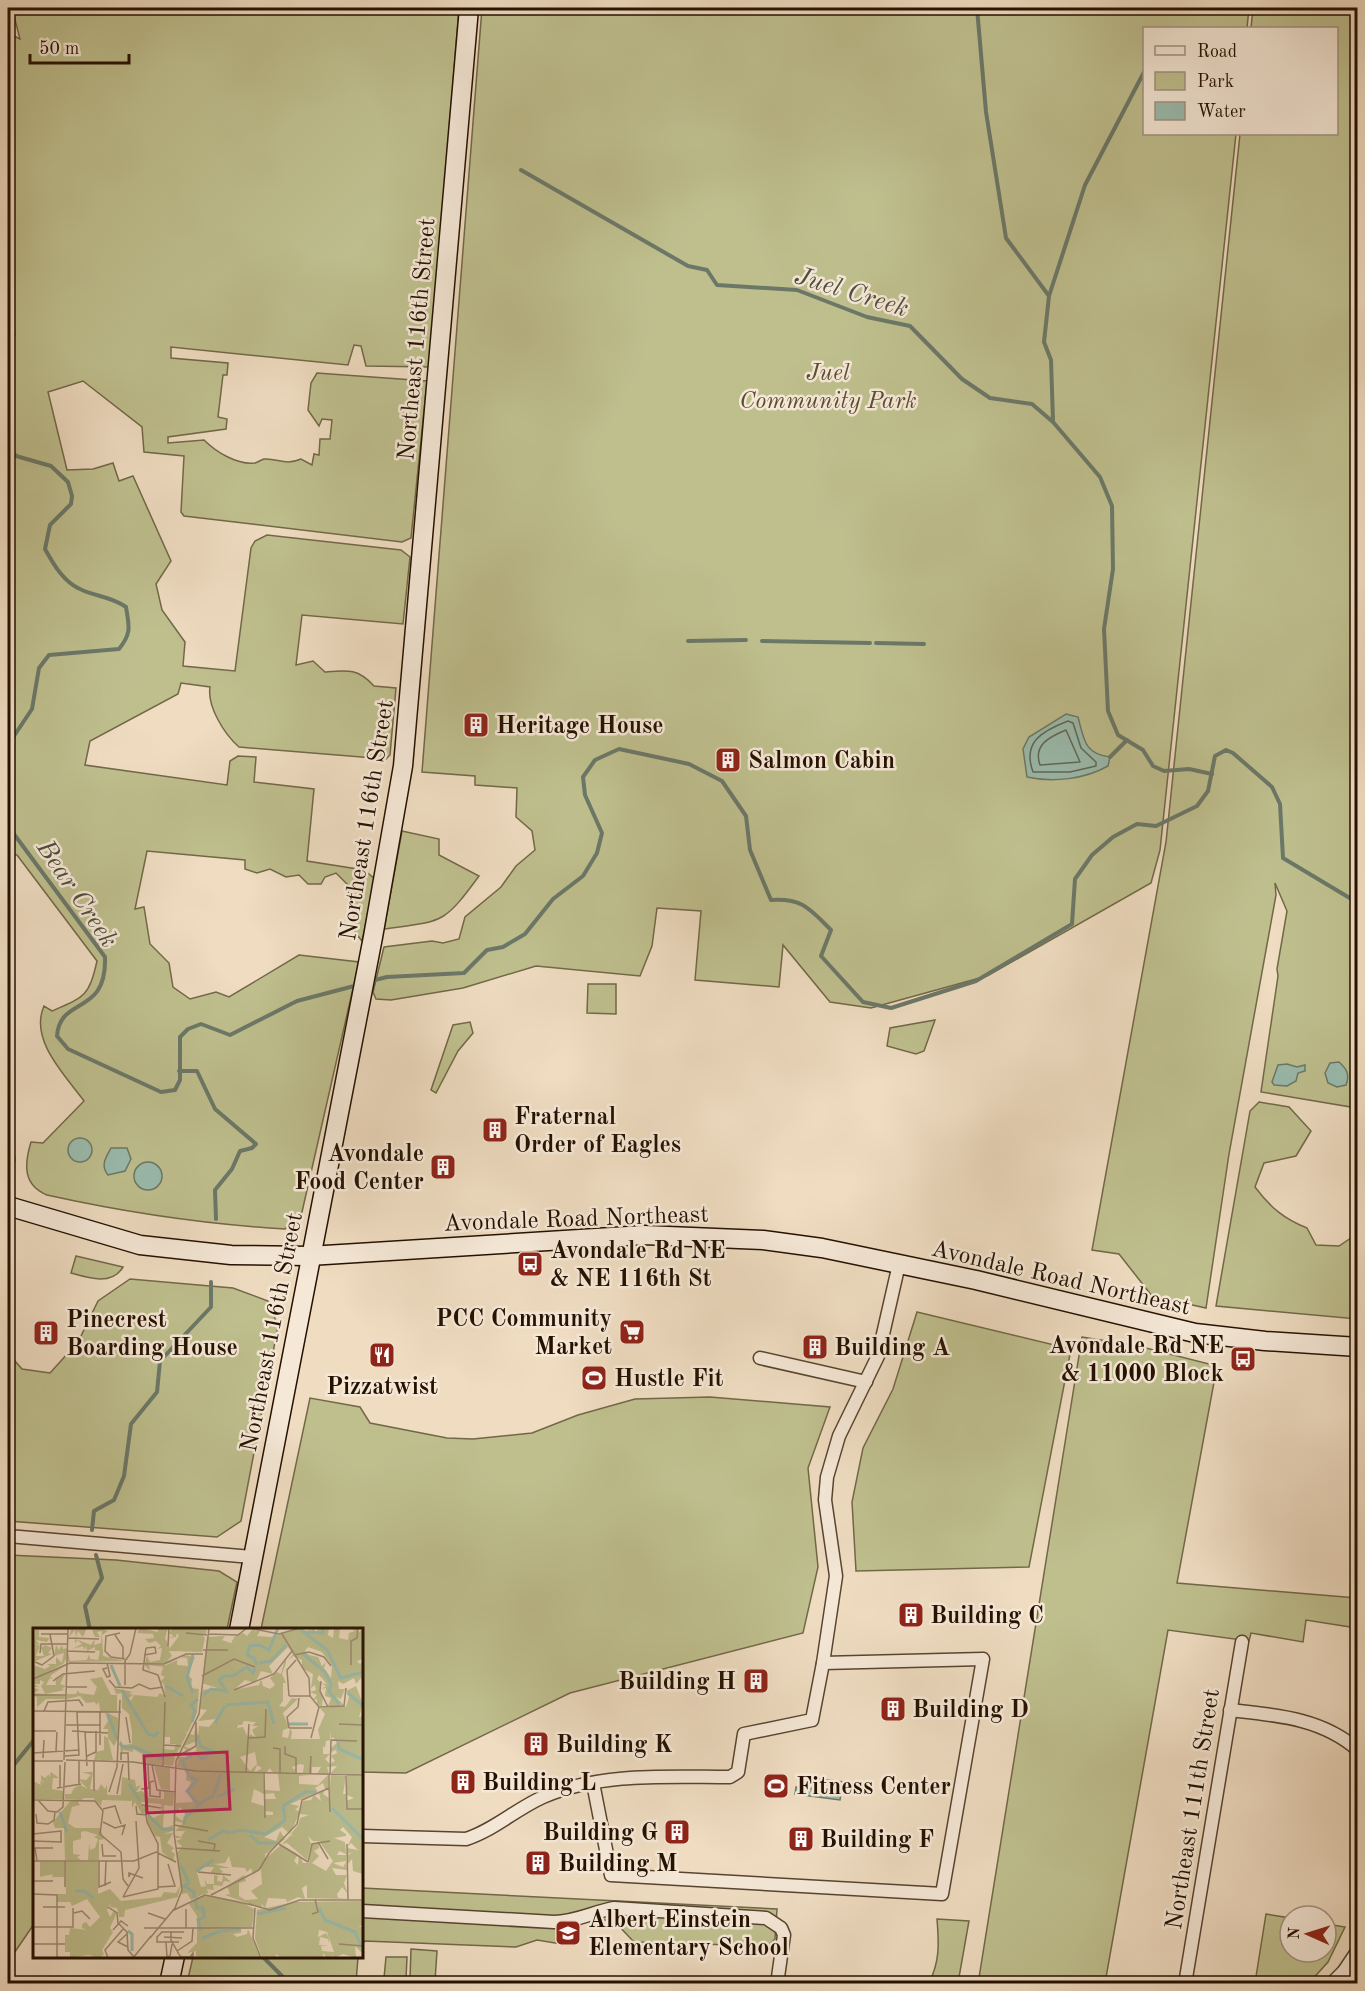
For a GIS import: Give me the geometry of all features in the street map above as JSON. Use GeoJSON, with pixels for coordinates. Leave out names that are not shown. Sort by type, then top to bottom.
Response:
{"type":"FeatureCollection","features":[{"type":"Feature","properties":{"kind":"street","name":"Northeast 116th Street"},"geometry":{"type":"LineString","coordinates":[[239,1628],[403,766],[469,8]]}},
{"type":"Feature","properties":{"kind":"street","name":"Avondale Road Northeast"},"geometry":{"type":"LineString","coordinates":[[8,1206],[140,1245],[231,1255],[309,1256],[644,1235],[763,1239],[899,1264],[1195,1333],[1264,1341],[1358,1347]]}},
{"type":"Feature","properties":{"kind":"street"},"geometry":{"type":"LineString","coordinates":[[363,1836],[466,1839],[482,1834],[543,1797],[593,1783],[637,1777],[730,1777],[738,1772],[744,1734],[812,1720],[836,1576],[825,1500],[827,1477],[839,1436],[866,1382],[883,1337],[899,1264]]}},
{"type":"Feature","properties":{"kind":"street"},"geometry":{"type":"LineString","coordinates":[[760,1358],[866,1382]]}},
{"type":"Feature","properties":{"kind":"street"},"geometry":{"type":"LineString","coordinates":[[8,1536],[252,1557]]}},
{"type":"Feature","properties":{"kind":"street","name":"Northeast 111th Street"},"geometry":{"type":"LineString","coordinates":[[1185,1983],[1242,1642]]}},
{"type":"Feature","properties":{"kind":"street"},"geometry":{"type":"LineString","coordinates":[[593,1783],[611,1875],[942,1894],[984,1659],[823,1663]]}},
{"type":"Feature","properties":{"kind":"street"},"geometry":{"type":"LineString","coordinates":[[1230,1710],[1313,1724],[1337,1732],[1358,1750]]}},
{"type":"Feature","properties":{"kind":"street"},"geometry":{"type":"LineString","coordinates":[[363,1911],[571,1922],[593,1912],[614,1908],[766,1918],[781,1928],[784,1935],[777,1983]]}},
{"type":"Feature","properties":{"kind":"street"},"geometry":{"type":"LineString","coordinates":[[1331,1983],[1344,1971],[1358,1950]]}},
{"type":"Feature","properties":{"kind":"street"},"geometry":{"type":"LineString","coordinates":[[170,1983],[175,1958]]}},
{"type":"Feature","properties":{"kind":"street"},"geometry":{"type":"LineString","coordinates":[[1344,1971],[1358,1981]]}},
{"type":"Feature","properties":{"kind":"green space"},"geometry":{"type":"Polygon","coordinates":[[[12,8],[459,8],[430,367],[366,366],[361,346],[354,345],[348,365],[171,347],[171,358],[228,363],[227,375],[223,375],[218,417],[227,419],[226,429],[168,437],[168,443],[204,440],[227,457],[248,463],[264,459],[290,462],[301,459],[312,465],[314,454],[319,455],[320,439],[330,439],[332,420],[322,419],[319,426],[308,410],[311,383],[317,373],[427,381],[411,538],[402,542],[184,516],[181,512],[184,456],[144,452],[142,427],[83,381],[48,392],[67,470],[93,469],[113,463],[119,481],[133,476],[171,561],[156,584],[162,610],[185,642],[183,666],[235,671],[251,548],[255,541],[267,535],[401,550],[410,557],[403,624],[302,615],[296,665],[313,661],[325,672],[357,673],[374,686],[396,688],[390,755],[386,759],[239,747],[228,735],[214,711],[210,687],[181,683],[178,694],[90,741],[85,765],[227,785],[230,761],[238,756],[256,757],[254,782],[314,789],[307,861],[364,870],[375,879],[362,941],[354,931],[348,885],[336,873],[325,877],[321,884],[308,884],[299,875],[286,877],[270,869],[257,873],[245,869],[245,860],[147,851],[135,909],[144,907],[150,944],[169,963],[173,987],[190,999],[216,992],[229,997],[299,955],[359,962],[302,1212],[285,1229],[165,1217],[47,1195],[33,1186],[27,1173],[31,1142],[43,1143],[84,1101],[59,1068],[45,1044],[41,1032],[44,1006],[52,1011],[84,994],[91,982],[97,961],[17,855],[8,854],[8,337],[15,335],[12,301],[8,298],[8,18],[12,35],[20,39],[12,8]]]}},
{"type":"Feature","properties":{"kind":"green space","name":"Juel Community Park"},"geometry":{"type":"Polygon","coordinates":[[[482,8],[1249,8],[1247,27],[1143,27],[1143,135],[1236,135],[1160,850],[1151,883],[987,976],[871,1008],[830,1002],[783,945],[779,987],[695,980],[701,911],[657,908],[652,946],[640,976],[536,966],[463,988],[391,1000],[376,999],[373,992],[384,947],[432,941],[443,943],[459,939],[465,917],[501,887],[516,866],[535,850],[532,831],[516,817],[517,788],[475,785],[475,776],[422,772],[482,8]]]}},
{"type":"Feature","properties":{"kind":"green space"},"geometry":{"type":"Polygon","coordinates":[[[1253,8],[1357,8],[1357,1108],[1261,1092],[1287,911],[1275,883],[1276,895],[1229,1154],[1206,1308],[1152,1296],[1119,1254],[1092,1250],[1166,842],[1240,135],[1338,135],[1338,27],[1251,27],[1253,8]]]}},
{"type":"Feature","properties":{"kind":"green space"},"geometry":{"type":"Polygon","coordinates":[[[402,831],[439,839],[439,855],[479,876],[457,904],[440,918],[430,922],[384,929],[402,831]]]}},
{"type":"Feature","properties":{"kind":"green space"},"geometry":{"type":"Polygon","coordinates":[[[588,984],[616,984],[616,1014],[587,1013],[588,984]]]}},
{"type":"Feature","properties":{"kind":"green space"},"geometry":{"type":"Polygon","coordinates":[[[935,1020],[924,1051],[916,1054],[887,1046],[890,1028],[935,1020]]]}},
{"type":"Feature","properties":{"kind":"green space"},"geometry":{"type":"Polygon","coordinates":[[[470,1022],[473,1033],[458,1051],[436,1093],[431,1090],[453,1025],[470,1022]]]}},
{"type":"Feature","properties":{"kind":"green space"},"geometry":{"type":"Polygon","coordinates":[[[1259,1102],[1289,1107],[1311,1131],[1296,1156],[1264,1163],[1255,1187],[1278,1212],[1307,1228],[1316,1245],[1339,1246],[1357,1234],[1357,1319],[1216,1306],[1250,1111],[1259,1102]]]}},
{"type":"Feature","properties":{"kind":"green space"},"geometry":{"type":"Polygon","coordinates":[[[76,1256],[123,1267],[113,1277],[106,1279],[85,1277],[71,1273],[76,1256]]]}},
{"type":"Feature","properties":{"kind":"green space"},"geometry":{"type":"Polygon","coordinates":[[[130,1279],[233,1288],[268,1301],[278,1326],[241,1521],[217,1537],[8,1521],[8,1353],[22,1369],[50,1373],[78,1342],[98,1301],[130,1279]]]}},
{"type":"Feature","properties":{"kind":"green space"},"geometry":{"type":"Polygon","coordinates":[[[917,1312],[1071,1349],[1029,1567],[856,1571],[852,1502],[863,1448],[893,1389],[917,1312]]]}},
{"type":"Feature","properties":{"kind":"green space"},"geometry":{"type":"Polygon","coordinates":[[[1082,1337],[1138,1346],[1217,1366],[1177,1583],[1357,1598],[1357,1628],[1306,1620],[1303,1642],[1251,1633],[1249,1641],[1168,1630],[1105,1983],[978,1984],[1082,1337]]]}},
{"type":"Feature","properties":{"kind":"green space"},"geometry":{"type":"Polygon","coordinates":[[[710,1397],[830,1407],[808,1468],[818,1567],[803,1633],[570,1693],[406,1773],[363,1772],[363,1628],[261,1628],[310,1398],[360,1407],[370,1423],[447,1438],[473,1439],[532,1433],[578,1415],[635,1399],[710,1397]]]}},
{"type":"Feature","properties":{"kind":"green space"},"geometry":{"type":"Polygon","coordinates":[[[8,1555],[116,1560],[219,1571],[237,1582],[227,1628],[33,1628],[33,1925],[8,1962],[8,1555]]]}},
{"type":"Feature","properties":{"kind":"green space"},"geometry":{"type":"Polygon","coordinates":[[[363,1888],[777,1909],[775,1939],[768,1946],[634,1942],[614,1921],[570,1916],[566,1940],[561,1944],[537,1940],[516,1947],[365,1941],[363,1943],[363,1888]]]}},
{"type":"Feature","properties":{"kind":"green space"},"geometry":{"type":"Polygon","coordinates":[[[1266,1914],[1278,1916],[1278,1964],[1326,1964],[1309,1983],[1255,1983],[1266,1914]]]}},
{"type":"Feature","properties":{"kind":"green space"},"geometry":{"type":"Polygon","coordinates":[[[937,1919],[969,1921],[958,1983],[929,1983],[938,1952],[937,1919]]]}},
{"type":"Feature","properties":{"kind":"green space"},"geometry":{"type":"Polygon","coordinates":[[[1338,1926],[1345,1927],[1338,1941],[1338,1926]]]}},
{"type":"Feature","properties":{"kind":"green space"},"geometry":{"type":"Polygon","coordinates":[[[411,1949],[437,1951],[435,1981],[410,1979],[411,1949]]]}},
{"type":"Feature","properties":{"kind":"green space"},"geometry":{"type":"Polygon","coordinates":[[[386,1957],[407,1957],[406,1979],[384,1978],[386,1957]]]}},
{"type":"Feature","properties":{"kind":"green space"},"geometry":{"type":"Polygon","coordinates":[[[193,1958],[358,1958],[356,1983],[187,1983],[193,1958]]]}},
{"type":"Feature","properties":{"kind":"water"},"geometry":{"type":"Polygon","coordinates":[[[1066,714],[1078,717],[1086,744],[1095,753],[1110,757],[1108,766],[1069,779],[1047,780],[1027,777],[1023,749],[1029,737],[1066,714]]]}},
{"type":"Feature","properties":{"kind":"water"},"geometry":{"type":"Polygon","coordinates":[[[1339,1062],[1346,1070],[1348,1078],[1346,1085],[1337,1087],[1328,1083],[1325,1073],[1330,1063],[1339,1062]]]}},
{"type":"Feature","properties":{"kind":"water"},"geometry":{"type":"Polygon","coordinates":[[[1287,1064],[1297,1067],[1305,1065],[1305,1071],[1298,1073],[1296,1081],[1287,1086],[1274,1085],[1272,1082],[1278,1065],[1287,1064]]]}},
{"type":"Feature","properties":{"kind":"water"},"geometry":{"type":"Polygon","coordinates":[[[80,1138],[89,1141],[92,1150],[89,1159],[80,1162],[71,1159],[68,1150],[71,1141],[80,1138]]]}},
{"type":"Feature","properties":{"kind":"water"},"geometry":{"type":"Polygon","coordinates":[[[111,1148],[127,1148],[131,1159],[125,1171],[108,1175],[104,1164],[111,1148]]]}},
{"type":"Feature","properties":{"kind":"water"},"geometry":{"type":"Polygon","coordinates":[[[148,1162],[158,1166],[162,1176],[158,1186],[148,1190],[138,1186],[134,1176],[138,1166],[148,1162]]]}},
{"type":"Feature","properties":{"kind":"water"},"geometry":{"type":"Polygon","coordinates":[[[814,1778],[843,1782],[840,1800],[795,1794],[796,1787],[812,1789],[814,1778]]]}},
{"type":"Feature","properties":{"kind":"waterway"},"geometry":{"type":"LineString","coordinates":[[977,8],[986,112],[1006,238],[1049,296]]}},
{"type":"Feature","properties":{"kind":"waterway"},"geometry":{"type":"LineString","coordinates":[[1053,421],[1051,360],[1044,342],[1049,296],[1085,185],[1143,74]]}},
{"type":"Feature","properties":{"kind":"waterway","name":"Juel Creek"},"geometry":{"type":"LineString","coordinates":[[521,170],[688,266],[707,270],[717,285],[797,290],[867,317],[910,326],[962,379],[990,398],[1032,404],[1053,422],[1100,477],[1112,506],[1113,569],[1104,629],[1108,711],[1118,735],[1143,750],[1153,766],[1164,771],[1189,769],[1212,774]]}},
{"type":"Feature","properties":{"kind":"waterway","name":"Bear Creek"},"geometry":{"type":"LineString","coordinates":[[8,444],[16,456],[51,466],[68,482],[72,496],[71,504],[50,525],[45,549],[56,567],[76,587],[126,607],[129,624],[128,634],[119,649],[49,655],[39,668],[32,709],[8,745]]}},
{"type":"Feature","properties":{"kind":"waterway"},"geometry":{"type":"LineString","coordinates":[[688,641],[746,640]]}},
{"type":"Feature","properties":{"kind":"waterway"},"geometry":{"type":"LineString","coordinates":[[762,641],[870,643]]}},
{"type":"Feature","properties":{"kind":"waterway"},"geometry":{"type":"LineString","coordinates":[[876,643],[924,644]]}},
{"type":"Feature","properties":{"kind":"waterway"},"geometry":{"type":"LineString","coordinates":[[1110,757],[1127,740]]}},
{"type":"Feature","properties":{"kind":"waterway","name":"Bear Creek"},"geometry":{"type":"LineString","coordinates":[[371,981],[387,977],[464,973],[487,950],[503,947],[525,934],[553,899],[583,876],[597,853],[602,833],[585,795],[583,777],[595,760],[619,749],[689,764],[722,781],[746,816],[750,850],[771,900],[799,903],[817,916],[831,930],[821,956],[863,1002],[891,1008],[976,981],[1072,924],[1075,879],[1092,855],[1113,837],[1137,824],[1156,826],[1197,806],[1208,791],[1215,756],[1226,750],[1233,753],[1272,787],[1280,804],[1283,858],[1358,903]]}},
{"type":"Feature","properties":{"kind":"waterway","name":"Bear Creek"},"geometry":{"type":"LineString","coordinates":[[8,826],[105,957],[104,976],[99,989],[91,998],[66,1015],[60,1023],[57,1036],[68,1049],[161,1092],[175,1090],[180,1080],[180,1037],[188,1029],[201,1024],[230,1035],[297,1001],[358,985]]}},
{"type":"Feature","properties":{"kind":"waterway"},"geometry":{"type":"LineString","coordinates":[[179,1071],[197,1071],[215,1109],[256,1144],[252,1148],[240,1151],[232,1169],[215,1190],[216,1219]]}},
{"type":"Feature","properties":{"kind":"waterway"},"geometry":{"type":"LineString","coordinates":[[92,1530],[94,1511],[114,1500],[124,1476],[131,1424],[157,1392],[160,1361],[211,1307],[211,1282]]}},
{"type":"Feature","properties":{"kind":"waterway"},"geometry":{"type":"LineString","coordinates":[[90,1628],[85,1606],[102,1578],[96,1555]]}},
{"type":"Feature","properties":{"kind":"waterway"},"geometry":{"type":"LineString","coordinates":[[8,1772],[33,1741]]}},
{"type":"Feature","properties":{"kind":"waterway"},"geometry":{"type":"LineString","coordinates":[[264,1958],[290,1984]]}},
{"type":"Feature","properties":{"kind":"place","name":"Heritage House"},"geometry":{"type":"Point","coordinates":[476,725]}},
{"type":"Feature","properties":{"kind":"place","name":"Salmon Cabin"},"geometry":{"type":"Point","coordinates":[728,760]}},
{"type":"Feature","properties":{"kind":"place","name":"Fraternal Order of Eagles"},"geometry":{"type":"Point","coordinates":[495,1130]}},
{"type":"Feature","properties":{"kind":"place","name":"Avondale Food Center"},"geometry":{"type":"Point","coordinates":[443,1167]}},
{"type":"Feature","properties":{"kind":"place","name":"Avondale Rd NE & NE 116th St"},"geometry":{"type":"Point","coordinates":[530,1264]}},
{"type":"Feature","properties":{"kind":"place","name":"PCC Community Market"},"geometry":{"type":"Point","coordinates":[632,1332]}},
{"type":"Feature","properties":{"kind":"place","name":"Pinecrest Boarding House"},"geometry":{"type":"Point","coordinates":[46,1333]}},
{"type":"Feature","properties":{"kind":"place","name":"Building A"},"geometry":{"type":"Point","coordinates":[815,1347]}},
{"type":"Feature","properties":{"kind":"place","name":"Pizzatwist"},"geometry":{"type":"Point","coordinates":[382,1355]}},
{"type":"Feature","properties":{"kind":"place","name":"Avondale Rd NE & 11000 Block"},"geometry":{"type":"Point","coordinates":[1243,1359]}},
{"type":"Feature","properties":{"kind":"place","name":"Hustle Fit"},"geometry":{"type":"Point","coordinates":[594,1378]}},
{"type":"Feature","properties":{"kind":"place","name":"Building C"},"geometry":{"type":"Point","coordinates":[911,1615]}},
{"type":"Feature","properties":{"kind":"place","name":"Building H"},"geometry":{"type":"Point","coordinates":[756,1681]}},
{"type":"Feature","properties":{"kind":"place","name":"Building D"},"geometry":{"type":"Point","coordinates":[893,1709]}},
{"type":"Feature","properties":{"kind":"place","name":"Building K"},"geometry":{"type":"Point","coordinates":[536,1744]}},
{"type":"Feature","properties":{"kind":"place","name":"Building L"},"geometry":{"type":"Point","coordinates":[463,1782]}},
{"type":"Feature","properties":{"kind":"place","name":"Fitness Center"},"geometry":{"type":"Point","coordinates":[776,1786]}},
{"type":"Feature","properties":{"kind":"place","name":"Building G"},"geometry":{"type":"Point","coordinates":[677,1832]}},
{"type":"Feature","properties":{"kind":"place","name":"Building F"},"geometry":{"type":"Point","coordinates":[801,1839]}},
{"type":"Feature","properties":{"kind":"place","name":"Building M"},"geometry":{"type":"Point","coordinates":[538,1863]}},
{"type":"Feature","properties":{"kind":"place","name":"Albert Einstein Elementary School"},"geometry":{"type":"Point","coordinates":[568,1933]}}]}
